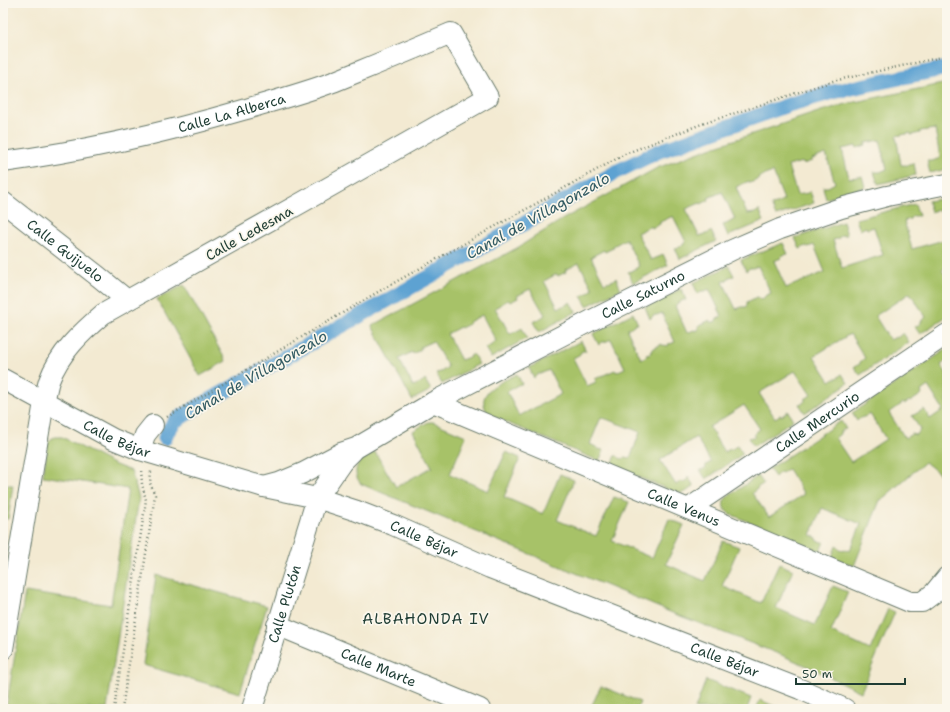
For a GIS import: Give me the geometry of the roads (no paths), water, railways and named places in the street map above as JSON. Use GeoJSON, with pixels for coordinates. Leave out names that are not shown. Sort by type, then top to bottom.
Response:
{"type":"FeatureCollection","features":[{"type":"Feature","properties":{"kind":"street","name":"Calle Ledesma"},"geometry":{"type":"LineString","coordinates":[[3,649],[44,402],[50,380],[58,362],[69,347],[103,314],[308,200],[488,97],[451,33]]}},
{"type":"Feature","properties":{"kind":"street","name":"Calle La Alberca"},"geometry":{"type":"LineString","coordinates":[[4,162],[73,151],[159,133],[226,115],[332,82],[451,33]]}},
{"type":"Feature","properties":{"kind":"street","name":"Calle Saturno"},"geometry":{"type":"LineString","coordinates":[[264,487],[279,483],[303,473],[342,462],[356,448],[433,402],[712,259],[778,230],[821,214],[887,196],[947,184]]}},
{"type":"Feature","properties":{"kind":"street","name":"Calle Guijuelo"},"geometry":{"type":"LineString","coordinates":[[3,202],[127,300]]}},
{"type":"Feature","properties":{"kind":"street","name":"Calle Mercurio"},"geometry":{"type":"LineString","coordinates":[[688,509],[947,334]]}},
{"type":"Feature","properties":{"kind":"street","name":"Calle Béjar"},"geometry":{"type":"LineString","coordinates":[[3,379],[113,440],[141,459],[317,498],[351,509],[393,525],[490,568],[800,689],[845,709]]}},
{"type":"Feature","properties":{"kind":"street","name":"Calle Venus"},"geometry":{"type":"LineString","coordinates":[[433,402],[910,602],[922,602],[934,593],[947,577]]}},
{"type":"Feature","properties":{"kind":"street"},"geometry":{"type":"LineString","coordinates":[[141,459],[145,435],[153,426]]}},
{"type":"Feature","properties":{"kind":"street","name":"Calle Saturno"},"geometry":{"type":"LineString","coordinates":[[317,498],[316,481],[321,470],[333,465]]}},
{"type":"Feature","properties":{"kind":"street"},"geometry":{"type":"LineString","coordinates":[[333,465],[339,480],[341,491],[351,509]]}},
{"type":"Feature","properties":{"kind":"street","name":"Calle Plutón"},"geometry":{"type":"LineString","coordinates":[[252,709],[317,498]]}},
{"type":"Feature","properties":{"kind":"street","name":"Calle Marte"},"geometry":{"type":"LineString","coordinates":[[277,625],[480,709]]}},
{"type":"Feature","properties":{"kind":"waterway","name":"Canal de Villagonzalo"},"geometry":{"type":"LineString","coordinates":[[165,438],[167,432],[175,421],[201,405],[618,171],[657,152],[791,104],[833,92],[947,68]]}},
{"type":"Feature","properties":{"kind":"district","name":"ALBAHONDA IV"},"geometry":{"type":"Point","coordinates":[426,619]}}]}
